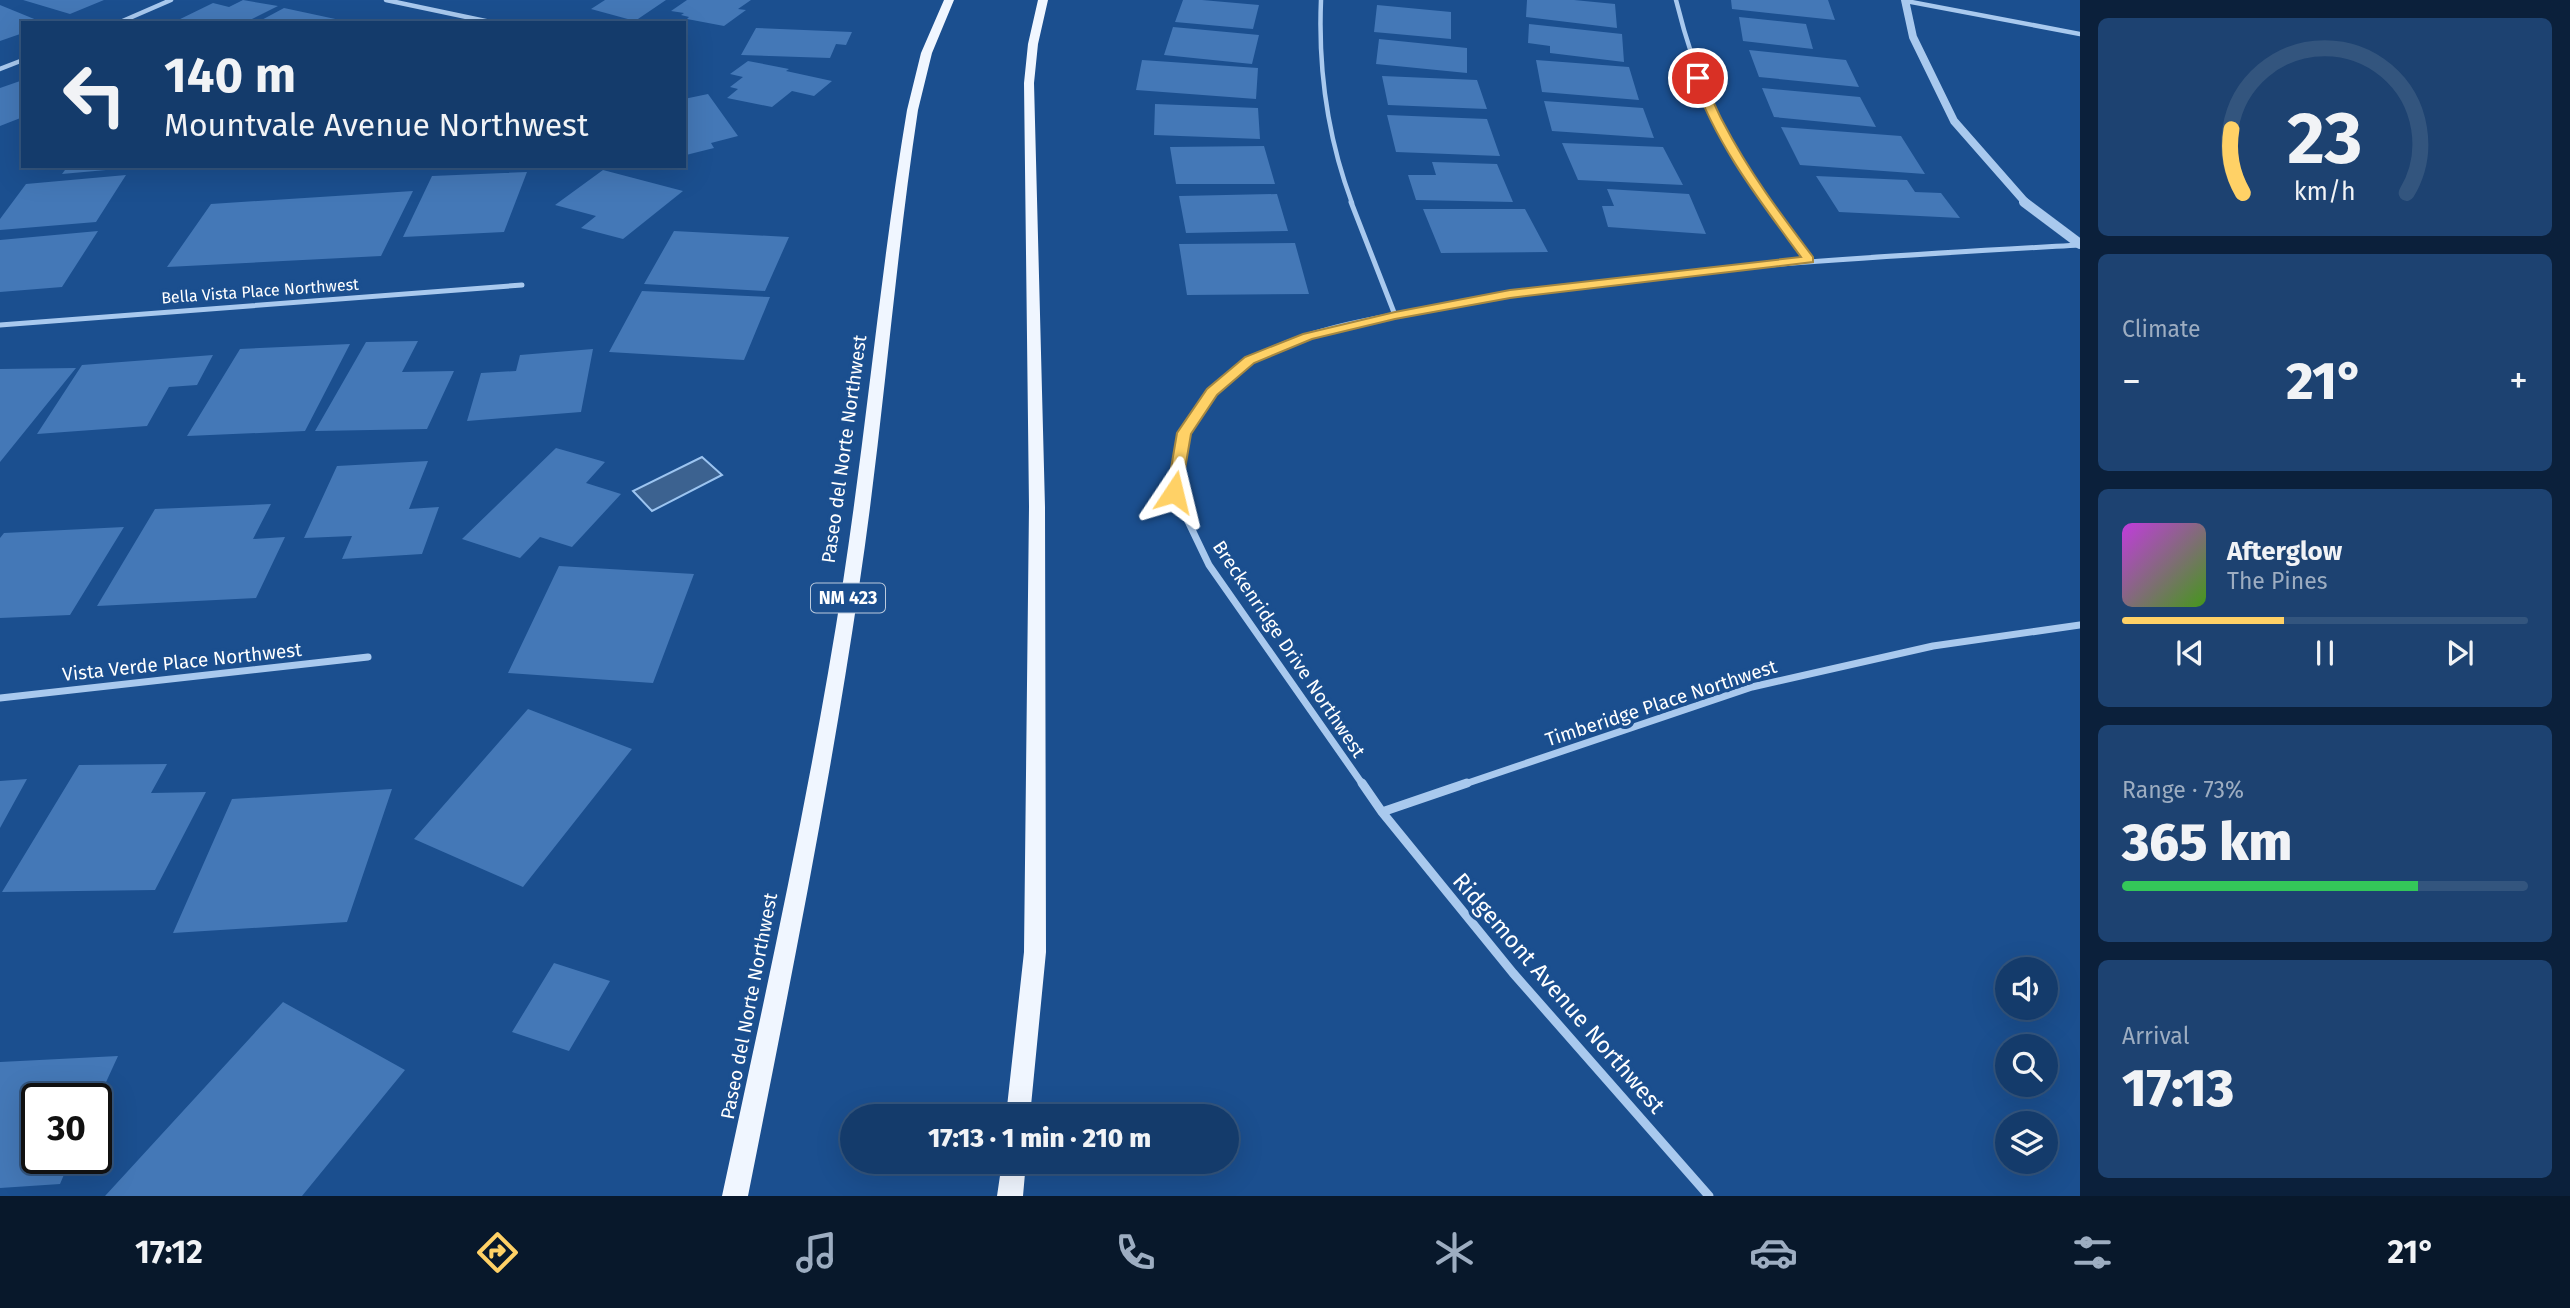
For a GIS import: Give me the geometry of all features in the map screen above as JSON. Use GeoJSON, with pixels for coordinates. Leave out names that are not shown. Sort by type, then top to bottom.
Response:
{"type":"FeatureCollection","features":[{"type":"Feature","properties":{"kind":"main road","name":"Paseo del Norte Northwest"},"geometry":{"type":"LineString","coordinates":[[735,1196],[800,874],[845,619],[864,498],[911,122],[927,52],[949,0]]}},
{"type":"Feature","properties":{"kind":"main road"},"geometry":{"type":"LineString","coordinates":[[1019,1104],[1035,952],[1037,507],[1029,83],[1033,44],[1043,0]]}},
{"type":"Feature","properties":{"kind":"main road"},"geometry":{"type":"LineString","coordinates":[[1010,1196],[1013,1174]]}},
{"type":"Feature","properties":{"kind":"street"},"geometry":{"type":"LineString","coordinates":[[123,21],[171,0]]}},
{"type":"Feature","properties":{"kind":"street"},"geometry":{"type":"LineString","coordinates":[[386,0],[486,21]]}},
{"type":"Feature","properties":{"kind":"street"},"geometry":{"type":"LineString","coordinates":[[1321,0],[1317,41],[1324,113],[1344,187],[1395,315]]}},
{"type":"Feature","properties":{"kind":"street"},"geometry":{"type":"LineString","coordinates":[[1676,0],[1705,99],[1742,170],[1809,260]]}},
{"type":"Feature","properties":{"kind":"street"},"geometry":{"type":"LineString","coordinates":[[2080,34],[1906,1],[1913,37],[1954,121],[2027,205],[2080,244]]}},
{"type":"Feature","properties":{"kind":"street"},"geometry":{"type":"LineString","coordinates":[[0,69],[21,62]]}},
{"type":"Feature","properties":{"kind":"street","name":"Breckenridge Drive Northwest"},"geometry":{"type":"LineString","coordinates":[[1382,812],[1209,565],[1174,492],[1184,433],[1212,392],[1249,360],[1307,336],[1395,315],[1510,294],[1809,260],[2080,244]]}},
{"type":"Feature","properties":{"kind":"street","name":"Bella Vista Place Northwest"},"geometry":{"type":"LineString","coordinates":[[0,325],[522,285]]}},
{"type":"Feature","properties":{"kind":"street","name":"Timberidge Place Northwest"},"geometry":{"type":"LineString","coordinates":[[1382,812],[1752,687],[1933,646],[2080,625]]}},
{"type":"Feature","properties":{"kind":"street","name":"Vista Verde Place Northwest"},"geometry":{"type":"LineString","coordinates":[[0,698],[368,657]]}},
{"type":"Feature","properties":{"kind":"street","name":"Ridgemont Avenue Northwest"},"geometry":{"type":"LineString","coordinates":[[1382,812],[1513,973],[1709,1196]]}},
{"type":"Feature","properties":{"kind":"water"},"geometry":{"type":"Polygon","coordinates":[[[702,457],[722,475],[652,511],[633,491],[702,457]]]}},
{"type":"Feature","properties":{"kind":"building"},"geometry":{"type":"Polygon","coordinates":[[[23,0],[104,0],[70,14],[23,0]]]}},
{"type":"Feature","properties":{"kind":"building"},"geometry":{"type":"Polygon","coordinates":[[[243,0],[278,6],[248,21],[176,21],[213,3],[229,7],[243,0]]]}},
{"type":"Feature","properties":{"kind":"building"},"geometry":{"type":"Polygon","coordinates":[[[605,0],[666,0],[635,21],[591,9],[605,0]]]}},
{"type":"Feature","properties":{"kind":"building"},"geometry":{"type":"Polygon","coordinates":[[[687,0],[751,0],[738,9],[746,10],[724,26],[687,19],[689,17],[681,15],[684,13],[671,11],[687,0]]]}},
{"type":"Feature","properties":{"kind":"building"},"geometry":{"type":"Polygon","coordinates":[[[1183,0],[1259,5],[1253,29],[1175,22],[1183,0]]]}},
{"type":"Feature","properties":{"kind":"building"},"geometry":{"type":"Polygon","coordinates":[[[1527,0],[1574,0],[1615,4],[1617,28],[1526,17],[1527,0]]]}},
{"type":"Feature","properties":{"kind":"building"},"geometry":{"type":"Polygon","coordinates":[[[1731,0],[1828,0],[1835,20],[1732,9],[1731,0]]]}},
{"type":"Feature","properties":{"kind":"building"},"geometry":{"type":"Polygon","coordinates":[[[0,5],[39,21],[21,21],[21,34],[0,41],[0,5]]]}},
{"type":"Feature","properties":{"kind":"building"},"geometry":{"type":"Polygon","coordinates":[[[1377,5],[1451,12],[1451,39],[1374,32],[1377,5]]]}},
{"type":"Feature","properties":{"kind":"building"},"geometry":{"type":"Polygon","coordinates":[[[284,8],[340,20],[338,21],[260,21],[284,8]]]}},
{"type":"Feature","properties":{"kind":"building"},"geometry":{"type":"Polygon","coordinates":[[[1739,17],[1806,24],[1813,49],[1743,41],[1739,17]]]}},
{"type":"Feature","properties":{"kind":"building"},"geometry":{"type":"Polygon","coordinates":[[[1529,24],[1622,34],[1624,62],[1550,53],[1550,46],[1528,43],[1529,24]]]}},
{"type":"Feature","properties":{"kind":"building"},"geometry":{"type":"Polygon","coordinates":[[[1173,27],[1259,35],[1252,64],[1164,55],[1173,27]]]}},
{"type":"Feature","properties":{"kind":"building"},"geometry":{"type":"Polygon","coordinates":[[[756,28],[852,32],[846,45],[836,44],[830,58],[741,55],[756,28]]]}},
{"type":"Feature","properties":{"kind":"building"},"geometry":{"type":"Polygon","coordinates":[[[1379,39],[1467,48],[1467,73],[1376,64],[1379,39]]]}},
{"type":"Feature","properties":{"kind":"building"},"geometry":{"type":"Polygon","coordinates":[[[1749,50],[1846,60],[1859,87],[1759,77],[1749,50]]]}},
{"type":"Feature","properties":{"kind":"building"},"geometry":{"type":"Polygon","coordinates":[[[1142,60],[1258,68],[1256,99],[1136,90],[1142,60]]]}},
{"type":"Feature","properties":{"kind":"building"},"geometry":{"type":"Polygon","coordinates":[[[1536,60],[1629,67],[1639,100],[1542,92],[1536,60]]]}},
{"type":"Feature","properties":{"kind":"building"},"geometry":{"type":"Polygon","coordinates":[[[748,61],[832,81],[814,96],[792,91],[772,107],[727,98],[738,89],[730,87],[743,77],[730,74],[748,61]]]}},
{"type":"Feature","properties":{"kind":"building"},"geometry":{"type":"Polygon","coordinates":[[[1382,76],[1477,80],[1487,109],[1388,105],[1382,76]]]}},
{"type":"Feature","properties":{"kind":"building"},"geometry":{"type":"Polygon","coordinates":[[[21,81],[21,118],[0,126],[0,88],[21,81]]]}},
{"type":"Feature","properties":{"kind":"building"},"geometry":{"type":"Polygon","coordinates":[[[1762,88],[1860,97],[1876,127],[1774,117],[1762,88]]]}},
{"type":"Feature","properties":{"kind":"building"},"geometry":{"type":"Polygon","coordinates":[[[708,94],[738,136],[711,143],[714,148],[686,155],[686,99],[708,94]]]}},
{"type":"Feature","properties":{"kind":"building"},"geometry":{"type":"Polygon","coordinates":[[[1544,101],[1643,108],[1654,138],[1552,131],[1544,101]]]}},
{"type":"Feature","properties":{"kind":"building"},"geometry":{"type":"Polygon","coordinates":[[[1155,104],[1258,108],[1260,139],[1154,135],[1155,104]]]}},
{"type":"Feature","properties":{"kind":"building"},"geometry":{"type":"Polygon","coordinates":[[[1387,115],[1487,119],[1500,156],[1396,152],[1387,115]]]}},
{"type":"Feature","properties":{"kind":"building"},"geometry":{"type":"Polygon","coordinates":[[[1781,127],[1901,136],[1925,174],[1800,165],[1781,127]]]}},
{"type":"Feature","properties":{"kind":"building"},"geometry":{"type":"Polygon","coordinates":[[[1562,143],[1663,147],[1683,185],[1578,180],[1562,143]]]}},
{"type":"Feature","properties":{"kind":"building"},"geometry":{"type":"Polygon","coordinates":[[[1264,146],[1275,184],[1176,184],[1170,147],[1264,146]]]}},
{"type":"Feature","properties":{"kind":"building"},"geometry":{"type":"Polygon","coordinates":[[[1432,162],[1497,164],[1513,202],[1416,200],[1408,175],[1436,175],[1432,162]]]}},
{"type":"Feature","properties":{"kind":"building"},"geometry":{"type":"Polygon","coordinates":[[[66,168],[128,168],[62,174],[66,168]]]}},
{"type":"Feature","properties":{"kind":"building"},"geometry":{"type":"Polygon","coordinates":[[[603,170],[683,191],[623,239],[581,228],[596,216],[555,205],[603,170]]]}},
{"type":"Feature","properties":{"kind":"building"},"geometry":{"type":"Polygon","coordinates":[[[527,172],[504,232],[403,237],[432,176],[527,172]]]}},
{"type":"Feature","properties":{"kind":"building"},"geometry":{"type":"Polygon","coordinates":[[[126,175],[96,222],[0,230],[0,219],[26,184],[126,175]]]}},
{"type":"Feature","properties":{"kind":"building"},"geometry":{"type":"Polygon","coordinates":[[[1816,176],[1907,180],[1915,192],[1941,193],[1960,218],[1839,212],[1816,176]]]}},
{"type":"Feature","properties":{"kind":"building"},"geometry":{"type":"Polygon","coordinates":[[[1607,189],[1689,194],[1706,234],[1608,227],[1602,206],[1614,206],[1607,189]]]}},
{"type":"Feature","properties":{"kind":"building"},"geometry":{"type":"Polygon","coordinates":[[[413,191],[381,256],[167,267],[211,204],[413,191]]]}},
{"type":"Feature","properties":{"kind":"building"},"geometry":{"type":"Polygon","coordinates":[[[1277,194],[1288,231],[1186,233],[1179,196],[1277,194]]]}},
{"type":"Feature","properties":{"kind":"building"},"geometry":{"type":"Polygon","coordinates":[[[1423,209],[1525,209],[1548,252],[1441,253],[1423,209]]]}},
{"type":"Feature","properties":{"kind":"building"},"geometry":{"type":"Polygon","coordinates":[[[98,231],[62,287],[0,292],[0,240],[98,231]]]}},
{"type":"Feature","properties":{"kind":"building"},"geometry":{"type":"Polygon","coordinates":[[[674,231],[789,237],[765,291],[644,284],[674,231]]]}},
{"type":"Feature","properties":{"kind":"building"},"geometry":{"type":"Polygon","coordinates":[[[1295,243],[1309,294],[1187,295],[1179,244],[1295,243]]]}},
{"type":"Feature","properties":{"kind":"building"},"geometry":{"type":"Polygon","coordinates":[[[642,291],[770,297],[744,360],[609,352],[642,291]]]}},
{"type":"Feature","properties":{"kind":"building"},"geometry":{"type":"Polygon","coordinates":[[[418,341],[402,372],[454,371],[427,429],[315,431],[366,342],[418,341]]]}},
{"type":"Feature","properties":{"kind":"building"},"geometry":{"type":"Polygon","coordinates":[[[350,344],[305,431],[187,436],[240,349],[350,344]]]}},
{"type":"Feature","properties":{"kind":"building"},"geometry":{"type":"Polygon","coordinates":[[[593,349],[581,412],[467,421],[481,373],[516,371],[520,355],[593,349]]]}},
{"type":"Feature","properties":{"kind":"building"},"geometry":{"type":"Polygon","coordinates":[[[213,355],[197,385],[169,387],[147,426],[37,434],[82,365],[213,355]]]}},
{"type":"Feature","properties":{"kind":"building"},"geometry":{"type":"Polygon","coordinates":[[[76,368],[0,462],[0,369],[76,368]]]}},
{"type":"Feature","properties":{"kind":"building"},"geometry":{"type":"Polygon","coordinates":[[[556,448],[605,462],[586,483],[621,494],[572,547],[540,537],[520,558],[462,539],[556,448]]]}},
{"type":"Feature","properties":{"kind":"building"},"geometry":{"type":"Polygon","coordinates":[[[428,461],[409,509],[439,507],[422,554],[342,559],[352,536],[304,538],[337,466],[428,461]]]}},
{"type":"Feature","properties":{"kind":"building"},"geometry":{"type":"Polygon","coordinates":[[[271,504],[253,539],[285,537],[256,598],[97,606],[155,509],[271,504]]]}},
{"type":"Feature","properties":{"kind":"building"},"geometry":{"type":"Polygon","coordinates":[[[124,527],[70,615],[0,618],[0,538],[4,533],[124,527]]]}},
{"type":"Feature","properties":{"kind":"building"},"geometry":{"type":"Polygon","coordinates":[[[559,566],[694,574],[653,683],[508,673],[559,566]]]}},
{"type":"Feature","properties":{"kind":"building"},"geometry":{"type":"Polygon","coordinates":[[[528,709],[632,749],[523,887],[414,839],[528,709]]]}},
{"type":"Feature","properties":{"kind":"building"},"geometry":{"type":"Polygon","coordinates":[[[167,764],[151,793],[206,792],[155,890],[2,892],[79,765],[167,764]]]}},
{"type":"Feature","properties":{"kind":"building"},"geometry":{"type":"Polygon","coordinates":[[[27,779],[0,828],[0,781],[27,779]]]}},
{"type":"Feature","properties":{"kind":"building"},"geometry":{"type":"Polygon","coordinates":[[[392,789],[347,922],[173,933],[232,799],[392,789]]]}},
{"type":"Feature","properties":{"kind":"building"},"geometry":{"type":"Polygon","coordinates":[[[554,963],[610,981],[569,1051],[512,1032],[554,963]]]}},
{"type":"Feature","properties":{"kind":"building"},"geometry":{"type":"Polygon","coordinates":[[[283,1002],[405,1070],[302,1196],[105,1196],[283,1002]]]}},
{"type":"Feature","properties":{"kind":"building"},"geometry":{"type":"Polygon","coordinates":[[[118,1056],[106,1083],[21,1083],[21,1174],[64,1174],[60,1184],[0,1188],[0,1062],[118,1056]]]}},
{"type":"Feature","properties":{"kind":"route"},"geometry":{"type":"LineString","coordinates":[[1174,492],[1184,433],[1212,392],[1249,360],[1307,336],[1395,315],[1510,294],[1809,260],[1742,170],[1705,99],[1698,78]]}}]}
